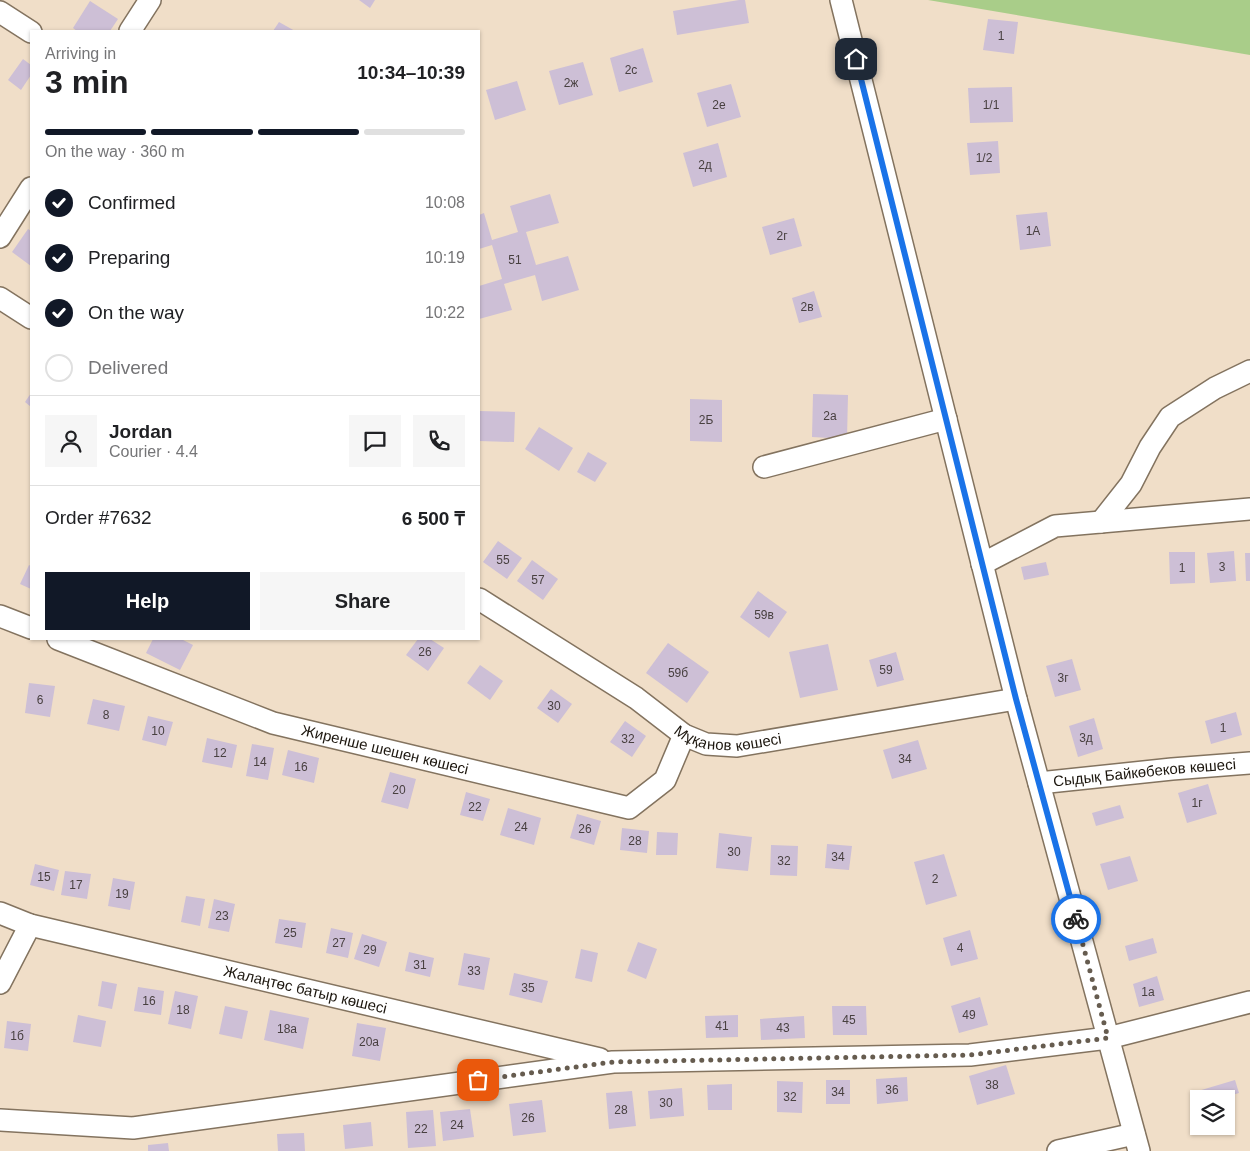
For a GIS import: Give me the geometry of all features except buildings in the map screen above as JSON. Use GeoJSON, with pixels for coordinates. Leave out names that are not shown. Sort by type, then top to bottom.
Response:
{"type":"FeatureCollection","features":[{"type":"Feature","properties":{"kind":"street"},"geometry":{"type":"LineString","coordinates":[[131,30],[150,0]]}},
{"type":"Feature","properties":{"kind":"street"},"geometry":{"type":"LineString","coordinates":[[838,1],[946,418],[1016,699],[1137,1142],[1058,1151]]}},
{"type":"Feature","properties":{"kind":"street"},"geometry":{"type":"LineString","coordinates":[[0,12],[30,31]]}},
{"type":"Feature","properties":{"kind":"street"},"geometry":{"type":"LineString","coordinates":[[0,237],[30,190]]}},
{"type":"Feature","properties":{"kind":"street"},"geometry":{"type":"LineString","coordinates":[[0,298],[30,317]]}},
{"type":"Feature","properties":{"kind":"street"},"geometry":{"type":"LineString","coordinates":[[1100,522],[1130,484],[1150,447],[1170,417],[1215,388],[1250,371]]}},
{"type":"Feature","properties":{"kind":"street"},"geometry":{"type":"LineString","coordinates":[[764,467],[946,418]]}},
{"type":"Feature","properties":{"kind":"street"},"geometry":{"type":"LineString","coordinates":[[982,564],[1055,526],[1250,509]]}},
{"type":"Feature","properties":{"kind":"street","name":"Мұқанов көшесі"},"geometry":{"type":"LineString","coordinates":[[480,600],[636,698],[684,735],[706,744],[737,746],[1016,699]]}},
{"type":"Feature","properties":{"kind":"street"},"geometry":{"type":"LineString","coordinates":[[0,616],[30,628]]}},
{"type":"Feature","properties":{"kind":"street","name":"Жиренше шешен көшесі"},"geometry":{"type":"LineString","coordinates":[[61,640],[272,723],[629,808],[665,780],[684,735]]}},
{"type":"Feature","properties":{"kind":"street","name":"Сыдық Байкөбеков көшесі"},"geometry":{"type":"LineString","coordinates":[[1039,783],[1250,763]]}},
{"type":"Feature","properties":{"kind":"street","name":"Жалаңтөс батыр көшесі"},"geometry":{"type":"LineString","coordinates":[[0,913],[30,925],[613,1062]]}},
{"type":"Feature","properties":{"kind":"street"},"geometry":{"type":"LineString","coordinates":[[0,982],[30,925]]}},
{"type":"Feature","properties":{"kind":"street","name":"Жалаңтөс батыр көшесі"},"geometry":{"type":"LineString","coordinates":[[0,1120],[133,1128],[613,1062],[970,1055],[1108,1038],[1250,1002]]}},
{"type":"Feature","properties":{"kind":"green space"},"geometry":{"type":"Polygon","coordinates":[[[928,0],[1250,0],[1250,55],[928,0]]]}},
{"type":"Feature","properties":{"kind":"way so far"},"geometry":{"type":"LineString","coordinates":[[478,1080],[613,1062],[970,1055],[1108,1038],[1076,919]]}},
{"type":"Feature","properties":{"kind":"route"},"geometry":{"type":"LineString","coordinates":[[856,59],[1016,699],[1076,919]]}}]}
